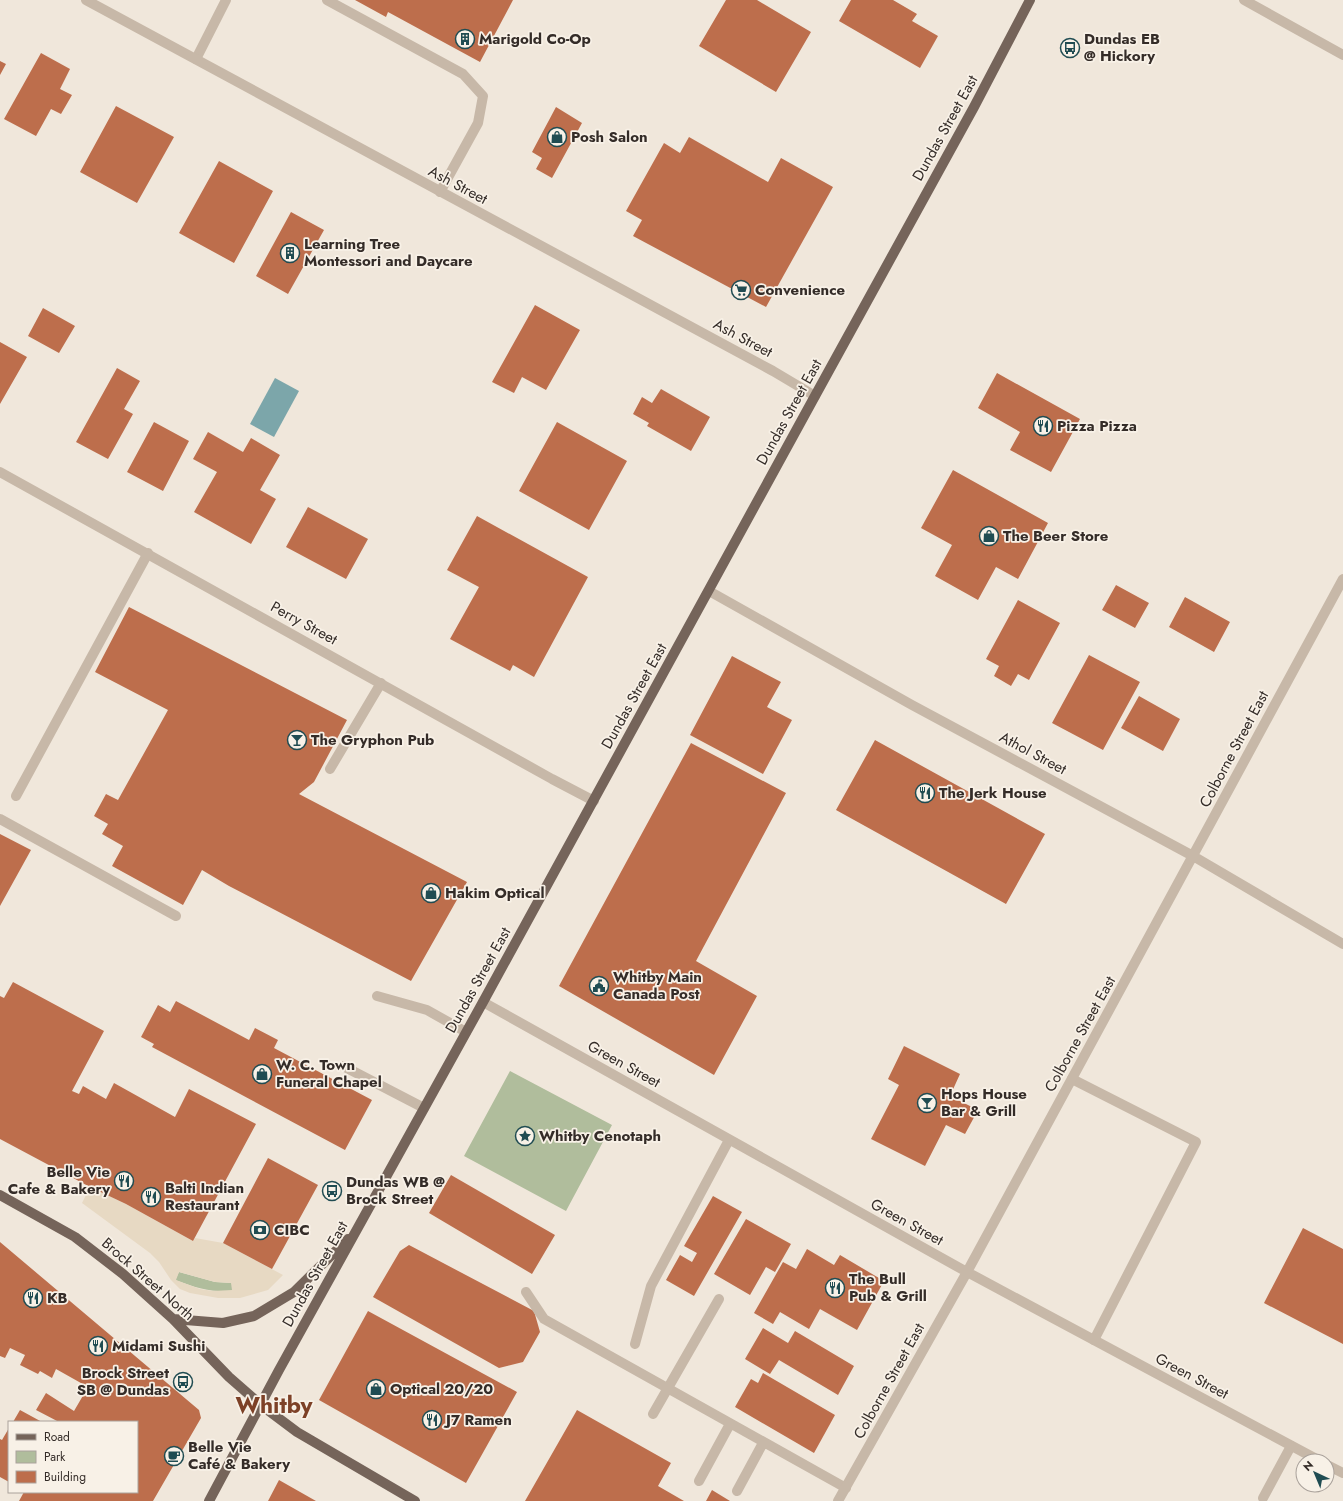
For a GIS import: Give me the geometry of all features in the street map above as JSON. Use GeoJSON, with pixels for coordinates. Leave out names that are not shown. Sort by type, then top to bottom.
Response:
{"type":"FeatureCollection","features":[{"type":"Feature","properties":{"kind":"main road","name":"Dundas Street East"},"geometry":{"type":"LineString","coordinates":[[209,1501],[260,1405],[974,107],[1030,0]]}},
{"type":"Feature","properties":{"kind":"main road","name":"Brock Street North"},"geometry":{"type":"LineString","coordinates":[[0,1195],[75,1237],[123,1274],[173,1319],[229,1377],[260,1405],[296,1432],[415,1501]]}},
{"type":"Feature","properties":{"kind":"main road"},"geometry":{"type":"LineString","coordinates":[[173,1319],[223,1323],[254,1316],[294,1292],[356,1231]]}},
{"type":"Feature","properties":{"kind":"street","name":"Ash Street"},"geometry":{"type":"LineString","coordinates":[[86,0],[773,371],[815,396]]}},
{"type":"Feature","properties":{"kind":"street"},"geometry":{"type":"LineString","coordinates":[[196,59],[226,0]]}},
{"type":"Feature","properties":{"kind":"street"},"geometry":{"type":"LineString","coordinates":[[327,0],[463,74],[483,96],[478,123],[440,192]]}},
{"type":"Feature","properties":{"kind":"street"},"geometry":{"type":"LineString","coordinates":[[1244,0],[1258,3],[1343,55]]}},
{"type":"Feature","properties":{"kind":"street","name":"Perry Street"},"geometry":{"type":"LineString","coordinates":[[0,472],[552,779],[594,800]]}},
{"type":"Feature","properties":{"kind":"street"},"geometry":{"type":"LineString","coordinates":[[16,796],[148,553]]}},
{"type":"Feature","properties":{"kind":"street","name":"Colborne Street East"},"geometry":{"type":"LineString","coordinates":[[838,1501],[967,1272],[1343,579]]}},
{"type":"Feature","properties":{"kind":"street","name":"Athol Street"},"geometry":{"type":"LineString","coordinates":[[709,591],[912,705],[1193,856],[1343,944]]}},
{"type":"Feature","properties":{"kind":"street"},"geometry":{"type":"LineString","coordinates":[[330,769],[381,683]]}},
{"type":"Feature","properties":{"kind":"street"},"geometry":{"type":"LineString","coordinates":[[0,819],[176,916]]}},
{"type":"Feature","properties":{"kind":"street"},"geometry":{"type":"LineString","coordinates":[[377,996],[427,1010],[466,1032]]}},
{"type":"Feature","properties":{"kind":"street","name":"Green Street"},"geometry":{"type":"LineString","coordinates":[[483,1002],[967,1272],[1305,1453]]}},
{"type":"Feature","properties":{"kind":"street"},"geometry":{"type":"LineString","coordinates":[[343,1066],[424,1108]]}},
{"type":"Feature","properties":{"kind":"street"},"geometry":{"type":"LineString","coordinates":[[1072,1079],[1196,1142],[1094,1340]]}},
{"type":"Feature","properties":{"kind":"street"},"geometry":{"type":"LineString","coordinates":[[635,1344],[651,1286],[729,1140]]}},
{"type":"Feature","properties":{"kind":"street"},"geometry":{"type":"LineString","coordinates":[[526,1292],[544,1319],[846,1488]]}},
{"type":"Feature","properties":{"kind":"street"},"geometry":{"type":"LineString","coordinates":[[652,1414],[719,1299]]}},
{"type":"Feature","properties":{"kind":"street"},"geometry":{"type":"LineString","coordinates":[[699,1481],[730,1424]]}},
{"type":"Feature","properties":{"kind":"street"},"geometry":{"type":"LineString","coordinates":[[737,1491],[763,1442]]}},
{"type":"Feature","properties":{"kind":"street"},"geometry":{"type":"LineString","coordinates":[[1263,1498],[1291,1446]]}},
{"type":"Feature","properties":{"kind":"green space"},"geometry":{"type":"Polygon","coordinates":[[[510,1071],[612,1125],[566,1211],[464,1156],[510,1071]]]}},
{"type":"Feature","properties":{"kind":"green space"},"geometry":{"type":"Polygon","coordinates":[[[179,1272],[215,1282],[232,1283],[232,1291],[203,1289],[175,1280],[179,1272]]]}},
{"type":"Feature","properties":{"kind":"shaded area"},"geometry":{"type":"Polygon","coordinates":[[[90,1187],[126,1204],[193,1241],[195,1238],[223,1243],[283,1275],[268,1290],[240,1298],[218,1298],[190,1293],[180,1289],[171,1280],[159,1262],[150,1253],[82,1203],[90,1187]],[[179,1272],[176,1280],[200,1289],[213,1291],[232,1290],[231,1283],[215,1282],[179,1272]]]}},
{"type":"Feature","properties":{"kind":"water"},"geometry":{"type":"Polygon","coordinates":[[[275,378],[299,391],[274,437],[250,424],[275,378]]]}},
{"type":"Feature","properties":{"kind":"building","name":"Marigold Co-Op"},"geometry":{"type":"Polygon","coordinates":[[[355,0],[513,0],[480,62],[388,12],[386,17],[355,0]]]}},
{"type":"Feature","properties":{"kind":"building"},"geometry":{"type":"Polygon","coordinates":[[[726,0],[757,0],[811,32],[776,92],[699,46],[726,0]]]}},
{"type":"Feature","properties":{"kind":"building"},"geometry":{"type":"Polygon","coordinates":[[[851,0],[893,0],[917,14],[912,21],[938,36],[920,68],[839,21],[851,0]]]}},
{"type":"Feature","properties":{"kind":"building"},"geometry":{"type":"Polygon","coordinates":[[[41,53],[70,69],[60,89],[72,95],[61,114],[51,109],[36,136],[4,119],[41,53]]]}},
{"type":"Feature","properties":{"kind":"building"},"geometry":{"type":"Polygon","coordinates":[[[0,61],[6,64],[0,75],[0,61]]]}},
{"type":"Feature","properties":{"kind":"building"},"geometry":{"type":"Polygon","coordinates":[[[116,106],[174,137],[137,203],[80,172],[116,106]]]}},
{"type":"Feature","properties":{"kind":"building","name":"Posh Salon"},"geometry":{"type":"Polygon","coordinates":[[[556,107],[582,123],[552,178],[536,169],[542,158],[532,152],[556,107]]]}},
{"type":"Feature","properties":{"kind":"building"},"geometry":{"type":"Polygon","coordinates":[[[689,137],[768,182],[781,158],[833,187],[766,307],[633,236],[642,220],[626,211],[664,143],[680,153],[689,137]]]}},
{"type":"Feature","properties":{"kind":"building"},"geometry":{"type":"Polygon","coordinates":[[[219,161],[273,191],[234,263],[179,233],[219,161]]]}},
{"type":"Feature","properties":{"kind":"building","name":"Learning Tree Montessori and Daycare"},"geometry":{"type":"Polygon","coordinates":[[[291,212],[324,230],[288,294],[256,276],[291,212]]]}},
{"type":"Feature","properties":{"kind":"building"},"geometry":{"type":"Polygon","coordinates":[[[535,305],[580,330],[546,390],[522,377],[514,393],[492,382],[535,305]]]}},
{"type":"Feature","properties":{"kind":"building"},"geometry":{"type":"Polygon","coordinates":[[[43,308],[75,326],[59,353],[28,336],[43,308]]]}},
{"type":"Feature","properties":{"kind":"building"},"geometry":{"type":"Polygon","coordinates":[[[0,342],[27,357],[0,404],[0,342]]]}},
{"type":"Feature","properties":{"kind":"building"},"geometry":{"type":"Polygon","coordinates":[[[117,368],[140,381],[124,409],[133,414],[108,459],[76,442],[117,368]]]}},
{"type":"Feature","properties":{"kind":"building","name":"Pizza Pizza"},"geometry":{"type":"Polygon","coordinates":[[[997,373],[1080,419],[1051,472],[1010,450],[1020,432],[978,408],[997,373]]]}},
{"type":"Feature","properties":{"kind":"building"},"geometry":{"type":"Polygon","coordinates":[[[661,389],[710,417],[691,451],[647,426],[649,423],[633,414],[642,397],[652,403],[661,389]]]}},
{"type":"Feature","properties":{"kind":"building"},"geometry":{"type":"Polygon","coordinates":[[[154,422],[189,441],[163,491],[127,472],[154,422]]]}},
{"type":"Feature","properties":{"kind":"building"},"geometry":{"type":"Polygon","coordinates":[[[557,422],[627,461],[589,530],[519,491],[557,422]]]}},
{"type":"Feature","properties":{"kind":"building"},"geometry":{"type":"Polygon","coordinates":[[[208,432],[243,452],[251,438],[280,455],[260,490],[276,499],[251,544],[194,512],[217,472],[193,459],[208,432]]]}},
{"type":"Feature","properties":{"kind":"building","name":"The Beer Store"},"geometry":{"type":"Polygon","coordinates":[[[953,470],[1048,523],[1018,579],[996,567],[978,600],[935,576],[952,545],[921,528],[953,470]]]}},
{"type":"Feature","properties":{"kind":"building"},"geometry":{"type":"Polygon","coordinates":[[[308,507],[368,539],[346,579],[286,547],[308,507]]]}},
{"type":"Feature","properties":{"kind":"building"},"geometry":{"type":"Polygon","coordinates":[[[477,516],[588,577],[534,677],[513,665],[510,671],[450,639],[479,587],[447,570],[477,516]]]}},
{"type":"Feature","properties":{"kind":"building"},"geometry":{"type":"Polygon","coordinates":[[[1116,585],[1149,603],[1135,628],[1102,610],[1116,585]]]}},
{"type":"Feature","properties":{"kind":"building"},"geometry":{"type":"Polygon","coordinates":[[[1185,597],[1230,622],[1214,652],[1169,627],[1185,597]]]}},
{"type":"Feature","properties":{"kind":"building"},"geometry":{"type":"Polygon","coordinates":[[[1018,600],[1060,623],[1029,680],[1018,674],[1011,686],[994,676],[999,666],[986,659],[1018,600]]]}},
{"type":"Feature","properties":{"kind":"building"},"geometry":{"type":"Polygon","coordinates":[[[129,607],[347,720],[314,782],[299,794],[467,882],[411,981],[229,886],[202,870],[183,905],[112,866],[123,846],[102,834],[108,824],[94,816],[106,794],[118,800],[168,710],[95,672],[129,607]]]}},
{"type":"Feature","properties":{"kind":"building"},"geometry":{"type":"Polygon","coordinates":[[[1089,655],[1140,682],[1103,750],[1052,723],[1089,655]]]}},
{"type":"Feature","properties":{"kind":"building"},"geometry":{"type":"Polygon","coordinates":[[[732,656],[781,682],[767,707],[792,720],[763,774],[690,735],[732,656]]]}},
{"type":"Feature","properties":{"kind":"building"},"geometry":{"type":"Polygon","coordinates":[[[1139,696],[1180,719],[1163,751],[1121,728],[1139,696]]]}},
{"type":"Feature","properties":{"kind":"building"},"geometry":{"type":"Polygon","coordinates":[[[875,740],[1045,834],[1006,904],[836,810],[875,740]]]}},
{"type":"Feature","properties":{"kind":"building"},"geometry":{"type":"Polygon","coordinates":[[[691,743],[786,793],[696,961],[757,996],[714,1075],[559,986],[691,743]]]}},
{"type":"Feature","properties":{"kind":"building"},"geometry":{"type":"Polygon","coordinates":[[[0,834],[31,850],[0,906],[0,834]]]}},
{"type":"Feature","properties":{"kind":"building"},"geometry":{"type":"Polygon","coordinates":[[[13,982],[104,1031],[72,1091],[79,1094],[83,1086],[106,1099],[114,1083],[175,1117],[189,1089],[256,1124],[193,1241],[126,1204],[90,1187],[0,1139],[0,996],[4,998],[13,982]]]}},
{"type":"Feature","properties":{"kind":"building","name":"W. C. Town Funeral Chapel"},"geometry":{"type":"Polygon","coordinates":[[[176,1001],[249,1040],[255,1028],[278,1040],[274,1048],[372,1100],[345,1150],[152,1047],[154,1044],[141,1037],[158,1005],[170,1012],[176,1001]]]}},
{"type":"Feature","properties":{"kind":"building","name":"Hops House Bar & Grill"},"geometry":{"type":"Polygon","coordinates":[[[904,1046],[960,1074],[950,1096],[978,1110],[965,1134],[946,1125],[925,1166],[871,1139],[899,1085],[888,1079],[904,1046]]]}},
{"type":"Feature","properties":{"kind":"building"},"geometry":{"type":"Polygon","coordinates":[[[268,1158],[318,1185],[272,1269],[223,1243],[268,1158]]]}},
{"type":"Feature","properties":{"kind":"building"},"geometry":{"type":"Polygon","coordinates":[[[451,1175],[555,1235],[532,1274],[429,1213],[451,1175]]]}},
{"type":"Feature","properties":{"kind":"building"},"geometry":{"type":"Polygon","coordinates":[[[713,1196],[742,1212],[694,1296],[666,1280],[680,1255],[692,1262],[697,1253],[684,1246],[713,1196]]]}},
{"type":"Feature","properties":{"kind":"building"},"geometry":{"type":"Polygon","coordinates":[[[746,1219],[791,1244],[775,1272],[766,1267],[750,1295],[714,1274],[746,1219]]]}},
{"type":"Feature","properties":{"kind":"building"},"geometry":{"type":"Polygon","coordinates":[[[1303,1228],[1343,1249],[1343,1344],[1264,1303],[1303,1228]]]}},
{"type":"Feature","properties":{"kind":"building"},"geometry":{"type":"Polygon","coordinates":[[[0,1242],[199,1410],[201,1418],[153,1501],[19,1501],[23,1493],[138,1493],[138,1421],[57,1421],[36,1410],[46,1393],[74,1411],[88,1387],[56,1369],[52,1378],[40,1371],[38,1374],[20,1365],[25,1355],[10,1348],[5,1358],[0,1356],[0,1242]]]}},
{"type":"Feature","properties":{"kind":"building"},"geometry":{"type":"Polygon","coordinates":[[[409,1245],[534,1311],[540,1332],[523,1362],[499,1368],[373,1297],[400,1251],[409,1245]]]}},
{"type":"Feature","properties":{"kind":"building"},"geometry":{"type":"Polygon","coordinates":[[[807,1249],[834,1265],[840,1255],[884,1281],[857,1330],[820,1309],[809,1329],[780,1312],[773,1324],[754,1313],[783,1262],[796,1269],[807,1249]]]}},
{"type":"Feature","properties":{"kind":"building"},"geometry":{"type":"Polygon","coordinates":[[[368,1311],[517,1392],[466,1483],[319,1400],[368,1311]]]}},
{"type":"Feature","properties":{"kind":"building"},"geometry":{"type":"Polygon","coordinates":[[[763,1328],[788,1343],[795,1331],[854,1366],[838,1395],[779,1360],[770,1374],[745,1359],[763,1328]]]}},
{"type":"Feature","properties":{"kind":"building"},"geometry":{"type":"Polygon","coordinates":[[[763,1373],[835,1415],[814,1453],[735,1407],[751,1379],[758,1383],[763,1373]]]}},
{"type":"Feature","properties":{"kind":"building"},"geometry":{"type":"Polygon","coordinates":[[[20,1410],[40,1421],[14,1421],[20,1410]]]}},
{"type":"Feature","properties":{"kind":"building"},"geometry":{"type":"Polygon","coordinates":[[[577,1410],[671,1463],[658,1486],[684,1501],[525,1501],[577,1410]]]}},
{"type":"Feature","properties":{"kind":"building"},"geometry":{"type":"Polygon","coordinates":[[[8,1430],[8,1481],[0,1477],[0,1439],[2,1440],[8,1430]]]}},
{"type":"Feature","properties":{"kind":"building"},"geometry":{"type":"Polygon","coordinates":[[[279,1480],[316,1501],[268,1501],[279,1480]]]}},
{"type":"Feature","properties":{"kind":"building"},"geometry":{"type":"Polygon","coordinates":[[[712,1490],[730,1501],[706,1501],[712,1490]]]}},
{"type":"Feature","properties":{"kind":"place","name":"Marigold Co-Op"},"geometry":{"type":"Point","coordinates":[465,39]}},
{"type":"Feature","properties":{"kind":"place","name":"Dundas EB @ Hickory"},"geometry":{"type":"Point","coordinates":[1070,48]}},
{"type":"Feature","properties":{"kind":"place","name":"Posh Salon"},"geometry":{"type":"Point","coordinates":[557,137]}},
{"type":"Feature","properties":{"kind":"place","name":"Learning Tree Montessori and Daycare"},"geometry":{"type":"Point","coordinates":[290,253]}},
{"type":"Feature","properties":{"kind":"place","name":"Convenience"},"geometry":{"type":"Point","coordinates":[741,290]}},
{"type":"Feature","properties":{"kind":"place","name":"Pizza Pizza"},"geometry":{"type":"Point","coordinates":[1043,426]}},
{"type":"Feature","properties":{"kind":"place","name":"The Beer Store"},"geometry":{"type":"Point","coordinates":[989,536]}},
{"type":"Feature","properties":{"kind":"place","name":"The Gryphon Pub"},"geometry":{"type":"Point","coordinates":[297,740]}},
{"type":"Feature","properties":{"kind":"place","name":"The Jerk House"},"geometry":{"type":"Point","coordinates":[925,793]}},
{"type":"Feature","properties":{"kind":"place","name":"Hakim Optical"},"geometry":{"type":"Point","coordinates":[431,893]}},
{"type":"Feature","properties":{"kind":"place","name":"Whitby Main Canada Post"},"geometry":{"type":"Point","coordinates":[599,986]}},
{"type":"Feature","properties":{"kind":"place","name":"W. C. Town Funeral Chapel"},"geometry":{"type":"Point","coordinates":[262,1074]}},
{"type":"Feature","properties":{"kind":"place","name":"Hops House Bar & Grill"},"geometry":{"type":"Point","coordinates":[927,1103]}},
{"type":"Feature","properties":{"kind":"place","name":"Whitby Cenotaph"},"geometry":{"type":"Point","coordinates":[525,1136]}},
{"type":"Feature","properties":{"kind":"place","name":"Belle Vie Cafe & Bakery"},"geometry":{"type":"Point","coordinates":[124,1181]}},
{"type":"Feature","properties":{"kind":"place","name":"Dundas WB @ Brock Street"},"geometry":{"type":"Point","coordinates":[332,1191]}},
{"type":"Feature","properties":{"kind":"place","name":"Balti Indian Restaurant"},"geometry":{"type":"Point","coordinates":[151,1197]}},
{"type":"Feature","properties":{"kind":"place","name":"CIBC"},"geometry":{"type":"Point","coordinates":[260,1230]}},
{"type":"Feature","properties":{"kind":"place","name":"The Bull Pub & Grill"},"geometry":{"type":"Point","coordinates":[835,1288]}},
{"type":"Feature","properties":{"kind":"place","name":"KB"},"geometry":{"type":"Point","coordinates":[33,1298]}},
{"type":"Feature","properties":{"kind":"place","name":"Midami Sushi"},"geometry":{"type":"Point","coordinates":[98,1346]}},
{"type":"Feature","properties":{"kind":"place","name":"Brock Street SB @ Dundas"},"geometry":{"type":"Point","coordinates":[183,1382]}},
{"type":"Feature","properties":{"kind":"place","name":"Optical 20/20"},"geometry":{"type":"Point","coordinates":[376,1389]}},
{"type":"Feature","properties":{"kind":"place","name":"J7 Ramen"},"geometry":{"type":"Point","coordinates":[432,1420]}},
{"type":"Feature","properties":{"kind":"place","name":"Belle Vie Café & Bakery"},"geometry":{"type":"Point","coordinates":[174,1456]}},
{"type":"Feature","properties":{"kind":"district","name":"Whitby"},"geometry":{"type":"Point","coordinates":[274,1405]}}]}
